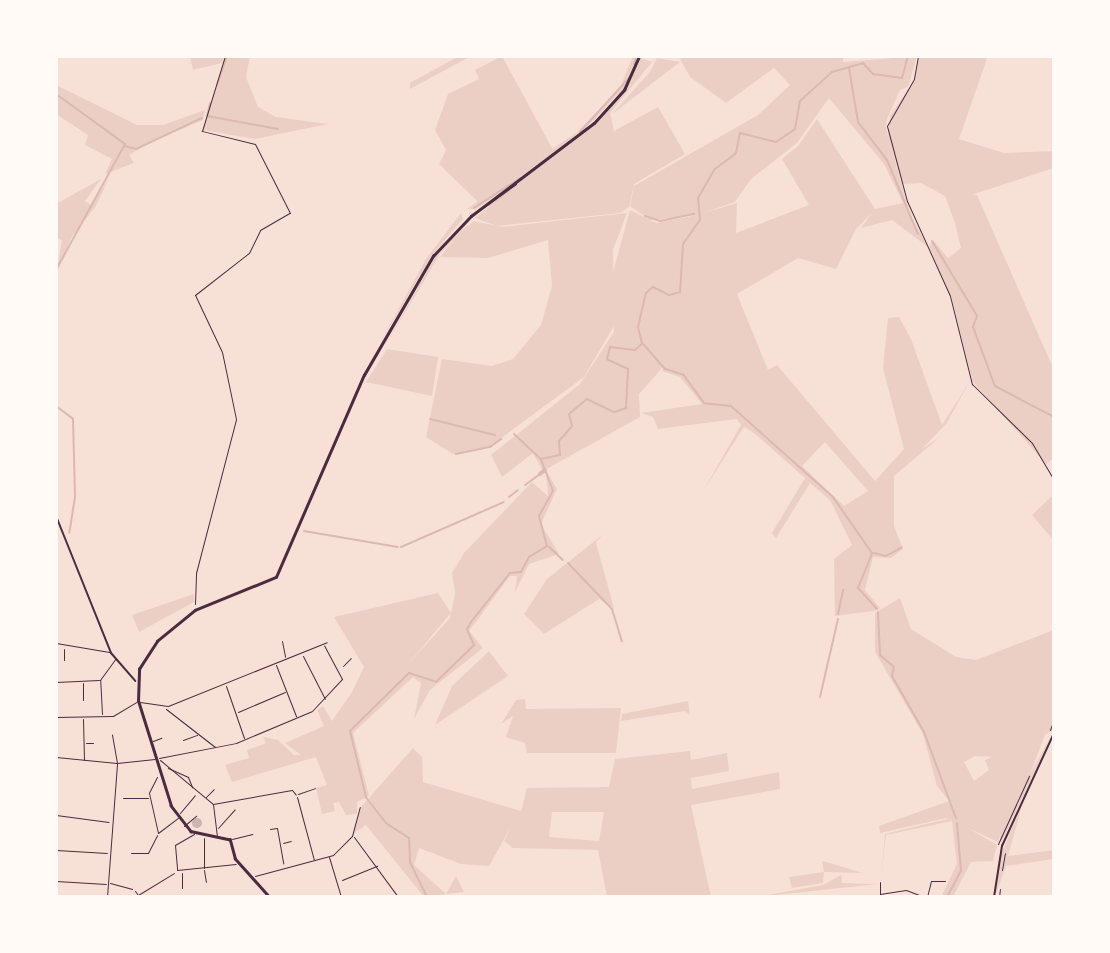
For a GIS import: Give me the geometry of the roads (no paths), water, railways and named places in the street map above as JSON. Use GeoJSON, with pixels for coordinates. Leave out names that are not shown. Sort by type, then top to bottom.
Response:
{"type":"FeatureCollection","features":[{"type":"Feature","properties":{"kind":"main road"},"geometry":{"type":"LineString","coordinates":[[269,897],[255,876],[238,862],[230,840],[195,833],[177,817],[158,777],[135,681],[155,644],[195,610],[253,591],[281,571],[369,366],[433,256],[479,209],[517,182],[617,100],[639,56]]}},
{"type":"Feature","properties":{"kind":"street"},"geometry":{"type":"LineString","coordinates":[[56,516],[111,653],[135,681]]}},
{"type":"Feature","properties":{"kind":"street"},"geometry":{"type":"LineString","coordinates":[[282,641],[285,659]]}},
{"type":"Feature","properties":{"kind":"street"},"geometry":{"type":"LineString","coordinates":[[164,707],[226,686],[327,642]]}},
{"type":"Feature","properties":{"kind":"street"},"geometry":{"type":"LineString","coordinates":[[56,643],[111,653]]}},
{"type":"Feature","properties":{"kind":"street"},"geometry":{"type":"LineString","coordinates":[[56,757],[117,764],[153,760],[245,740],[297,718],[326,701],[340,685],[341,667],[324,645]]}},
{"type":"Feature","properties":{"kind":"street"},"geometry":{"type":"LineString","coordinates":[[302,654],[326,701]]}},
{"type":"Feature","properties":{"kind":"street"},"geometry":{"type":"LineString","coordinates":[[341,667],[351,658]]}},
{"type":"Feature","properties":{"kind":"street"},"geometry":{"type":"LineString","coordinates":[[102,716],[100,680],[115,659]]}},
{"type":"Feature","properties":{"kind":"street"},"geometry":{"type":"LineString","coordinates":[[276,663],[297,718]]}},
{"type":"Feature","properties":{"kind":"street"},"geometry":{"type":"LineString","coordinates":[[56,682],[100,680]]}},
{"type":"Feature","properties":{"kind":"street"},"geometry":{"type":"LineString","coordinates":[[83,681],[83,700]]}},
{"type":"Feature","properties":{"kind":"street"},"geometry":{"type":"LineString","coordinates":[[226,686],[245,740]]}},
{"type":"Feature","properties":{"kind":"street"},"geometry":{"type":"LineString","coordinates":[[236,713],[286,692]]}},
{"type":"Feature","properties":{"kind":"street"},"geometry":{"type":"LineString","coordinates":[[56,718],[113,716],[138,701],[164,707],[216,747]]}},
{"type":"Feature","properties":{"kind":"street"},"geometry":{"type":"LineString","coordinates":[[82,717],[84,760]]}},
{"type":"Feature","properties":{"kind":"street"},"geometry":{"type":"LineString","coordinates":[[994,897],[1002,846],[1054,733]]}},
{"type":"Feature","properties":{"kind":"street"},"geometry":{"type":"LineString","coordinates":[[107,897],[117,764],[112,734]]}},
{"type":"Feature","properties":{"kind":"street"},"geometry":{"type":"LineString","coordinates":[[183,740],[197,735]]}},
{"type":"Feature","properties":{"kind":"street"},"geometry":{"type":"LineString","coordinates":[[148,742],[161,738]]}},
{"type":"Feature","properties":{"kind":"street"},"geometry":{"type":"LineString","coordinates":[[83,743],[93,743]]}},
{"type":"Feature","properties":{"kind":"street"},"geometry":{"type":"LineString","coordinates":[[159,758],[196,794],[213,804],[292,790],[296,795],[314,861]]}},
{"type":"Feature","properties":{"kind":"street"},"geometry":{"type":"LineString","coordinates":[[166,767],[188,777],[192,789]]}},
{"type":"Feature","properties":{"kind":"street"},"geometry":{"type":"LineString","coordinates":[[158,777],[150,797],[158,833]]}},
{"type":"Feature","properties":{"kind":"street"},"geometry":{"type":"LineString","coordinates":[[296,795],[315,788]]}},
{"type":"Feature","properties":{"kind":"street"},"geometry":{"type":"LineString","coordinates":[[205,799],[214,789]]}},
{"type":"Feature","properties":{"kind":"street"},"geometry":{"type":"LineString","coordinates":[[131,853],[148,853],[158,833],[177,817],[196,794]]}},
{"type":"Feature","properties":{"kind":"street"},"geometry":{"type":"LineString","coordinates":[[123,798],[150,797]]}},
{"type":"Feature","properties":{"kind":"street"},"geometry":{"type":"LineString","coordinates":[[213,804],[217,836]]}},
{"type":"Feature","properties":{"kind":"street"},"geometry":{"type":"LineString","coordinates":[[255,876],[283,865],[330,857],[352,836],[360,807]]}},
{"type":"Feature","properties":{"kind":"street"},"geometry":{"type":"LineString","coordinates":[[217,830],[235,809]]}},
{"type":"Feature","properties":{"kind":"street"},"geometry":{"type":"LineString","coordinates":[[56,815],[111,822]]}},
{"type":"Feature","properties":{"kind":"street"},"geometry":{"type":"LineString","coordinates":[[184,826],[196,816]]}},
{"type":"Feature","properties":{"kind":"street"},"geometry":{"type":"LineString","coordinates":[[270,830],[284,827]]}},
{"type":"Feature","properties":{"kind":"street"},"geometry":{"type":"LineString","coordinates":[[277,828],[283,865]]}},
{"type":"Feature","properties":{"kind":"street"},"geometry":{"type":"LineString","coordinates":[[195,833],[177,841],[175,867],[182,873],[238,862]]}},
{"type":"Feature","properties":{"kind":"street"},"geometry":{"type":"LineString","coordinates":[[230,840],[252,834]]}},
{"type":"Feature","properties":{"kind":"street"},"geometry":{"type":"LineString","coordinates":[[204,835],[206,882]]}},
{"type":"Feature","properties":{"kind":"street"},"geometry":{"type":"LineString","coordinates":[[352,836],[379,865],[398,897]]}},
{"type":"Feature","properties":{"kind":"street"},"geometry":{"type":"LineString","coordinates":[[281,844],[291,841]]}},
{"type":"Feature","properties":{"kind":"street"},"geometry":{"type":"LineString","coordinates":[[56,850],[109,853]]}},
{"type":"Feature","properties":{"kind":"street"},"geometry":{"type":"LineString","coordinates":[[330,857],[341,881],[341,897]]}},
{"type":"Feature","properties":{"kind":"street"},"geometry":{"type":"LineString","coordinates":[[341,881],[379,865]]}},
{"type":"Feature","properties":{"kind":"street"},"geometry":{"type":"LineString","coordinates":[[182,873],[182,888]]}},
{"type":"Feature","properties":{"kind":"street"},"geometry":{"type":"LineString","coordinates":[[56,881],[108,884],[132,889]]}},
{"type":"Feature","properties":{"kind":"street"},"geometry":{"type":"LineString","coordinates":[[880,882],[880,896],[906,890],[925,897],[932,881],[945,881]]}},
{"type":"Feature","properties":{"kind":"waterway"},"geometry":{"type":"LineString","coordinates":[[217,85],[227,56]]}},
{"type":"Feature","properties":{"kind":"waterway"},"geometry":{"type":"LineString","coordinates":[[634,64],[636,56]]}},
{"type":"Feature","properties":{"kind":"waterway"},"geometry":{"type":"LineString","coordinates":[[877,609],[858,588],[872,553],[833,497],[731,406],[704,403],[684,375],[665,369],[642,343],[638,327],[646,293],[653,287],[669,295],[680,292],[683,244],[700,220],[698,198],[715,169],[736,153],[740,133],[776,142],[795,129],[800,101],[832,72],[863,63],[873,74],[902,78],[908,56]]}},
{"type":"Feature","properties":{"kind":"waterway"},"geometry":{"type":"LineString","coordinates":[[849,68],[858,122],[887,160],[918,234]]}},
{"type":"Feature","properties":{"kind":"waterway"},"geometry":{"type":"LineString","coordinates":[[580,132],[628,79]]}},
{"type":"Feature","properties":{"kind":"waterway"},"geometry":{"type":"LineString","coordinates":[[56,94],[125,144],[56,270]]}},
{"type":"Feature","properties":{"kind":"waterway"},"geometry":{"type":"LineString","coordinates":[[210,103],[207,116],[278,129]]}},
{"type":"Feature","properties":{"kind":"waterway"},"geometry":{"type":"LineString","coordinates":[[124,146],[136,149],[202,118]]}},
{"type":"Feature","properties":{"kind":"waterway"},"geometry":{"type":"LineString","coordinates":[[474,208],[520,178]]}},
{"type":"Feature","properties":{"kind":"waterway"},"geometry":{"type":"LineString","coordinates":[[489,205],[508,191]]}},
{"type":"Feature","properties":{"kind":"waterway"},"geometry":{"type":"LineString","coordinates":[[645,216],[660,221],[694,214]]}},
{"type":"Feature","properties":{"kind":"waterway"},"geometry":{"type":"LineString","coordinates":[[932,241],[977,316],[973,327],[995,386],[1054,417]]}},
{"type":"Feature","properties":{"kind":"waterway"},"geometry":{"type":"LineString","coordinates":[[427,897],[410,862],[409,838],[386,823],[366,797],[350,731],[409,673],[436,682],[474,645],[467,629],[471,622],[510,573],[521,572],[529,557],[547,546],[539,516],[553,491],[541,459],[560,455],[559,441],[572,426],[569,414],[587,399],[614,412],[626,408],[628,369],[607,359],[610,347],[635,350],[642,344]]}},
{"type":"Feature","properties":{"kind":"waterway"},"geometry":{"type":"LineString","coordinates":[[56,406],[73,419],[75,497],[69,533]]}},
{"type":"Feature","properties":{"kind":"waterway"},"geometry":{"type":"LineString","coordinates":[[430,419],[495,435]]}},
{"type":"Feature","properties":{"kind":"waterway"},"geometry":{"type":"LineString","coordinates":[[514,434],[541,459]]}},
{"type":"Feature","properties":{"kind":"waterway"},"geometry":{"type":"LineString","coordinates":[[456,454],[490,447],[501,439]]}},
{"type":"Feature","properties":{"kind":"waterway"},"geometry":{"type":"LineString","coordinates":[[540,474],[545,470]]}},
{"type":"Feature","properties":{"kind":"waterway"},"geometry":{"type":"LineString","coordinates":[[525,485],[540,474]]}},
{"type":"Feature","properties":{"kind":"waterway"},"geometry":{"type":"LineString","coordinates":[[509,497],[518,490]]}},
{"type":"Feature","properties":{"kind":"waterway"},"geometry":{"type":"LineString","coordinates":[[401,547],[504,502]]}},
{"type":"Feature","properties":{"kind":"waterway"},"geometry":{"type":"LineString","coordinates":[[304,531],[398,547]]}},
{"type":"Feature","properties":{"kind":"waterway"},"geometry":{"type":"LineString","coordinates":[[549,547],[563,560]]}},
{"type":"Feature","properties":{"kind":"waterway"},"geometry":{"type":"LineString","coordinates":[[874,553],[886,556],[902,547]]}},
{"type":"Feature","properties":{"kind":"waterway"},"geometry":{"type":"LineString","coordinates":[[568,563],[612,609],[622,641]]}},
{"type":"Feature","properties":{"kind":"waterway"},"geometry":{"type":"LineString","coordinates":[[838,614],[843,590]]}},
{"type":"Feature","properties":{"kind":"waterway"},"geometry":{"type":"LineString","coordinates":[[878,612],[880,655],[894,667],[892,676],[924,732],[956,818]]}},
{"type":"Feature","properties":{"kind":"waterway"},"geometry":{"type":"LineString","coordinates":[[820,697],[838,619]]}},
{"type":"Feature","properties":{"kind":"waterway"},"geometry":{"type":"LineString","coordinates":[[947,897],[961,871],[957,823]]}}]}
